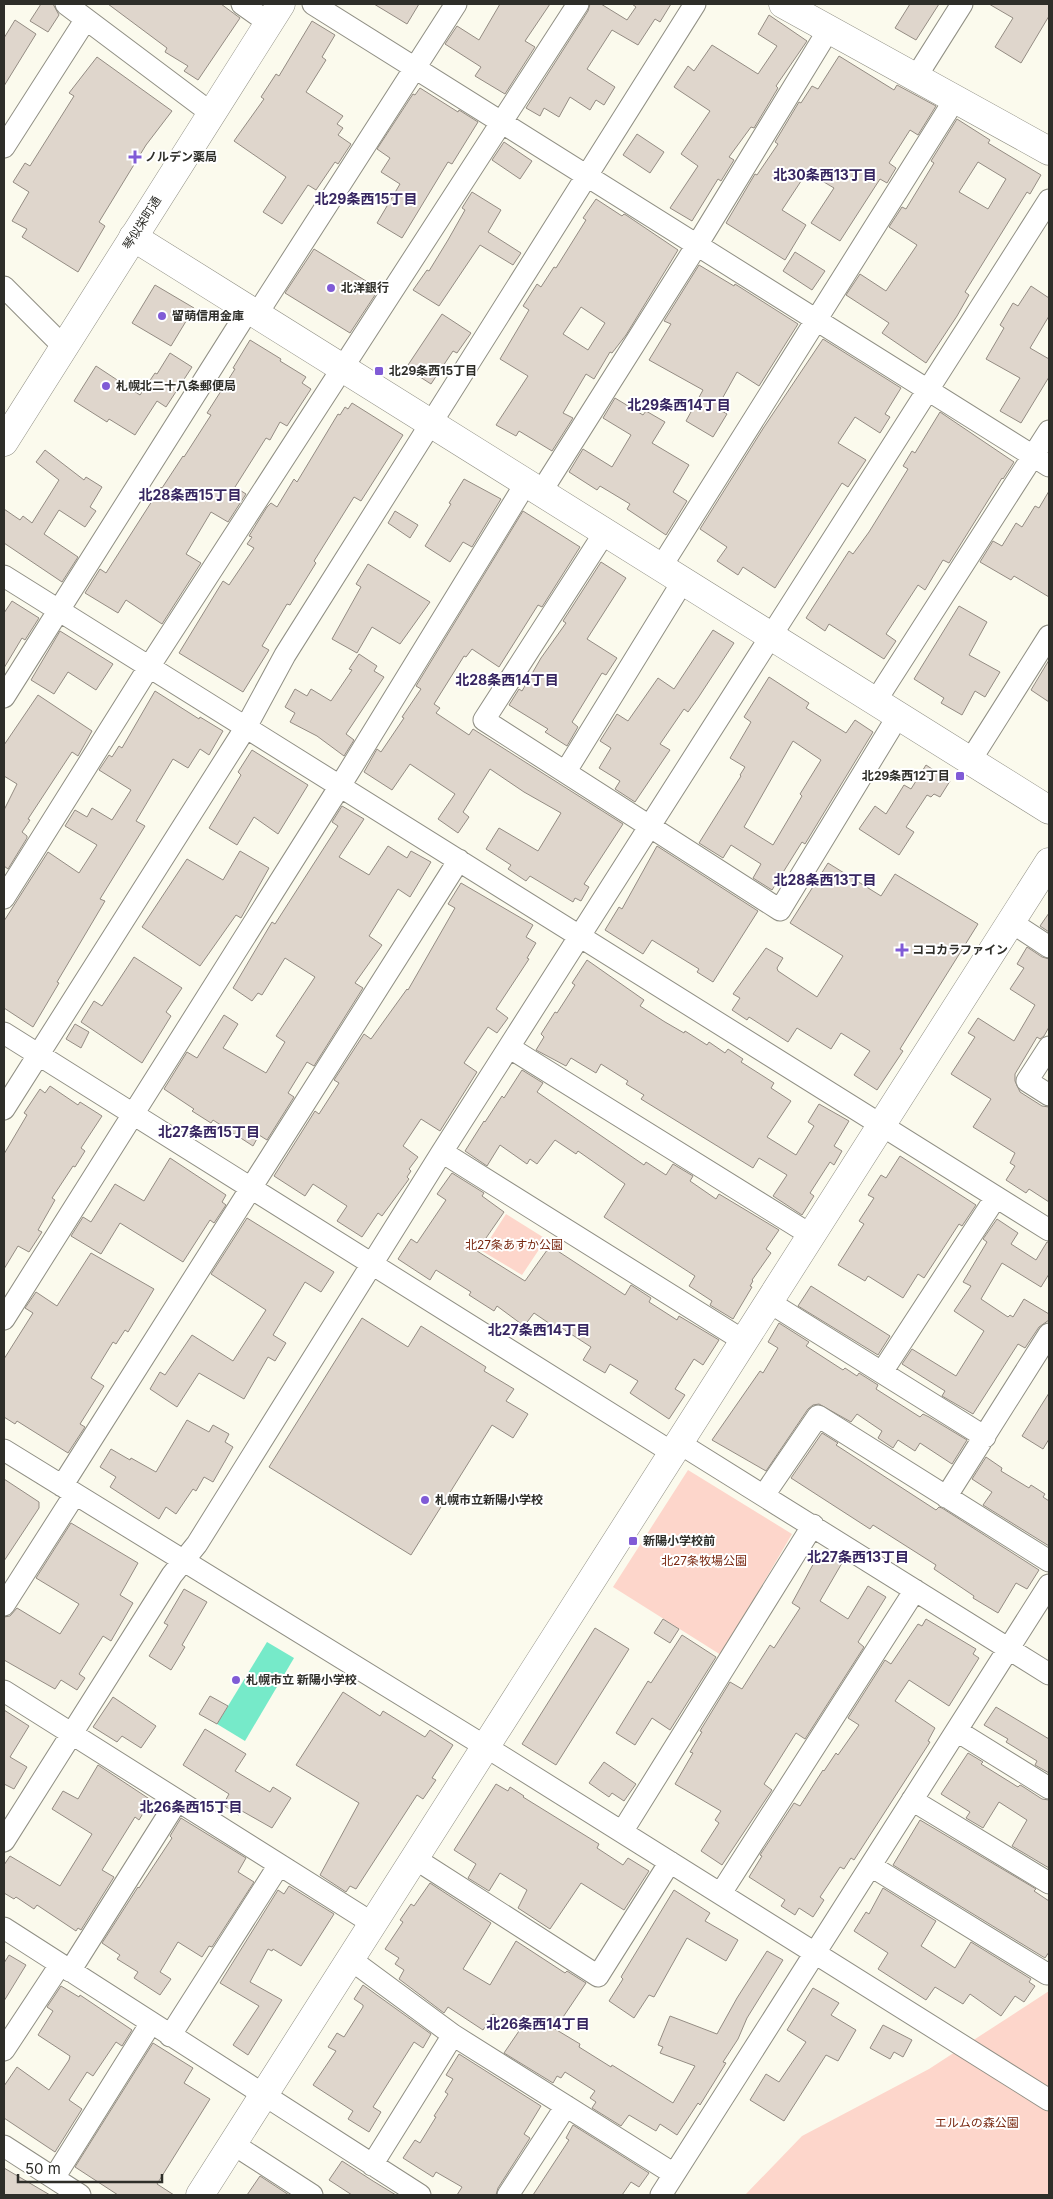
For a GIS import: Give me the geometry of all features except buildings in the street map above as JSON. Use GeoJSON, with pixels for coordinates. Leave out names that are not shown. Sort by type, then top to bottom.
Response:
{"type":"FeatureCollection","features":[{"type":"Feature","properties":{"kind":"street"},"geometry":{"type":"LineString","coordinates":[[66,4],[211,113]]}},
{"type":"Feature","properties":{"kind":"street"},"geometry":{"type":"LineString","coordinates":[[242,4],[275,14]]}},
{"type":"Feature","properties":{"kind":"street"},"geometry":{"type":"LineString","coordinates":[[313,4],[1041,461]]}},
{"type":"Feature","properties":{"kind":"street"},"geometry":{"type":"LineString","coordinates":[[4,697],[58,610],[456,4]]}},
{"type":"Feature","properties":{"kind":"street"},"geometry":{"type":"LineString","coordinates":[[4,898],[150,667],[578,4]]}},
{"type":"Feature","properties":{"kind":"street"},"geometry":{"type":"LineString","coordinates":[[4,1109],[246,727],[285,655],[695,4]]}},
{"type":"Feature","properties":{"kind":"street"},"geometry":{"type":"LineString","coordinates":[[783,4],[1049,151]]}},
{"type":"Feature","properties":{"kind":"street"},"geometry":{"type":"LineString","coordinates":[[916,77],[962,4]]}},
{"type":"Feature","properties":{"kind":"street","name":"琴似栄町通"},"geometry":{"type":"LineString","coordinates":[[4,442],[275,14]]}},
{"type":"Feature","properties":{"kind":"street"},"geometry":{"type":"LineString","coordinates":[[4,147],[86,19]]}},
{"type":"Feature","properties":{"kind":"street"},"geometry":{"type":"LineString","coordinates":[[4,1319],[340,786],[533,487],[697,245],[829,29]]}},
{"type":"Feature","properties":{"kind":"street"},"geometry":{"type":"LineString","coordinates":[[566,771],[672,574],[815,319],[956,99]]}},
{"type":"Feature","properties":{"kind":"street"},"geometry":{"type":"LineString","coordinates":[[4,1840],[172,1575],[197,1544],[374,1264],[442,1152],[1049,200]]}},
{"type":"Feature","properties":{"kind":"street"},"geometry":{"type":"LineString","coordinates":[[133,237],[1049,810]]}},
{"type":"Feature","properties":{"kind":"street"},"geometry":{"type":"LineString","coordinates":[[4,287],[64,347]]}},
{"type":"Feature","properties":{"kind":"street"},"geometry":{"type":"LineString","coordinates":[[876,702],[1041,461],[1049,431]]}},
{"type":"Feature","properties":{"kind":"street"},"geometry":{"type":"LineString","coordinates":[[604,532],[484,720],[780,910],[898,716]]}},
{"type":"Feature","properties":{"kind":"street"},"geometry":{"type":"LineString","coordinates":[[4,576],[1049,1230]]}},
{"type":"Feature","properties":{"kind":"street"},"geometry":{"type":"LineString","coordinates":[[970,761],[1049,636]]}},
{"type":"Feature","properties":{"kind":"street"},"geometry":{"type":"LineString","coordinates":[[4,1605],[68,1490],[252,1188],[459,860]]}},
{"type":"Feature","properties":{"kind":"street"},"geometry":{"type":"LineString","coordinates":[[200,2195],[1049,862]]}},
{"type":"Feature","properties":{"kind":"street"},"geometry":{"type":"LineString","coordinates":[[1011,922],[1049,947]]}},
{"type":"Feature","properties":{"kind":"street"},"geometry":{"type":"LineString","coordinates":[[4,1033],[374,1264],[676,1448],[764,1495],[813,1525],[1008,1650],[1049,1674]]}},
{"type":"Feature","properties":{"kind":"street"},"geometry":{"type":"LineString","coordinates":[[1049,1047],[1028,1081],[1049,1096]]}},
{"type":"Feature","properties":{"kind":"street"},"geometry":{"type":"LineString","coordinates":[[510,1048],[811,1235]]}},
{"type":"Feature","properties":{"kind":"street"},"geometry":{"type":"LineString","coordinates":[[442,1152],[744,1341]]}},
{"type":"Feature","properties":{"kind":"street"},"geometry":{"type":"LineString","coordinates":[[882,1372],[996,1197]]}},
{"type":"Feature","properties":{"kind":"street"},"geometry":{"type":"LineString","coordinates":[[769,1302],[986,1437]]}},
{"type":"Feature","properties":{"kind":"street"},"geometry":{"type":"LineString","coordinates":[[946,1497],[986,1437],[1049,1334]]}},
{"type":"Feature","properties":{"kind":"street"},"geometry":{"type":"LineString","coordinates":[[764,1495],[818,1416],[1049,1561]]}},
{"type":"Feature","properties":{"kind":"street"},"geometry":{"type":"LineString","coordinates":[[4,1450],[485,1746],[1049,2100]]}},
{"type":"Feature","properties":{"kind":"street"},"geometry":{"type":"LineString","coordinates":[[622,1832],[813,1525]]}},
{"type":"Feature","properties":{"kind":"street"},"geometry":{"type":"LineString","coordinates":[[661,2195],[1049,1585]]}},
{"type":"Feature","properties":{"kind":"street"},"geometry":{"type":"LineString","coordinates":[[721,1893],[915,1590]]}},
{"type":"Feature","properties":{"kind":"street"},"geometry":{"type":"LineString","coordinates":[[4,1691],[372,1924]]}},
{"type":"Feature","properties":{"kind":"street"},"geometry":{"type":"LineString","coordinates":[[957,1731],[1049,1788]]}},
{"type":"Feature","properties":{"kind":"street"},"geometry":{"type":"LineString","coordinates":[[4,2050],[65,1968],[177,1800]]}},
{"type":"Feature","properties":{"kind":"street"},"geometry":{"type":"LineString","coordinates":[[912,1800],[1049,1883]]}},
{"type":"Feature","properties":{"kind":"street"},"geometry":{"type":"LineString","coordinates":[[414,1858],[598,1976],[670,1862]]}},
{"type":"Feature","properties":{"kind":"street"},"geometry":{"type":"LineString","coordinates":[[170,2036],[279,1865]]}},
{"type":"Feature","properties":{"kind":"street"},"geometry":{"type":"LineString","coordinates":[[870,1866],[1047,1974],[1049,1973]]}},
{"type":"Feature","properties":{"kind":"street"},"geometry":{"type":"LineString","coordinates":[[4,1928],[262,2096],[420,2195]]}},
{"type":"Feature","properties":{"kind":"street"},"geometry":{"type":"LineString","coordinates":[[350,1959],[453,2036],[674,2174]]}},
{"type":"Feature","properties":{"kind":"street"},"geometry":{"type":"LineString","coordinates":[[54,2178],[151,2023]]}},
{"type":"Feature","properties":{"kind":"street"},"geometry":{"type":"LineString","coordinates":[[372,2166],[453,2036]]}},
{"type":"Feature","properties":{"kind":"street"},"geometry":{"type":"LineString","coordinates":[[508,2195],[566,2106]]}},
{"type":"Feature","properties":{"kind":"street"},"geometry":{"type":"LineString","coordinates":[[232,2144],[312,2195]]}},
{"type":"Feature","properties":{"kind":"street"},"geometry":{"type":"LineString","coordinates":[[4,2146],[80,2195]]}},
{"type":"Feature","properties":{"kind":"green space","name":"北27条あすか公園"},"geometry":{"type":"Polygon","coordinates":[[[506,1214],[546,1239],[522,1275],[482,1251],[506,1214]]]}},
{"type":"Feature","properties":{"kind":"green space","name":"北27条牧場公園"},"geometry":{"type":"Polygon","coordinates":[[[688,1470],[792,1534],[721,1655],[613,1587],[688,1470]]]}},
{"type":"Feature","properties":{"kind":"green space","name":"エルムの森公園"},"geometry":{"type":"Polygon","coordinates":[[[1049,1991],[1049,2195],[745,2195],[802,2136],[929,2069],[1049,1991]]]}},
{"type":"Feature","properties":{"kind":"shaded area"},"geometry":{"type":"Polygon","coordinates":[[[267,1642],[294,1658],[245,1741],[217,1724],[267,1642]]]}},
{"type":"Feature","properties":{"kind":"place","name":"ノルデン薬局"},"geometry":{"type":"Point","coordinates":[135,157]}},
{"type":"Feature","properties":{"kind":"place","name":"北洋銀行"},"geometry":{"type":"Point","coordinates":[331,288]}},
{"type":"Feature","properties":{"kind":"place","name":"留萌信用金庫"},"geometry":{"type":"Point","coordinates":[162,316]}},
{"type":"Feature","properties":{"kind":"place","name":"北29条西15丁目"},"geometry":{"type":"Point","coordinates":[379,371]}},
{"type":"Feature","properties":{"kind":"place","name":"札幌北二十八条郵便局"},"geometry":{"type":"Point","coordinates":[106,386]}},
{"type":"Feature","properties":{"kind":"place","name":"北29条西12丁目"},"geometry":{"type":"Point","coordinates":[960,776]}},
{"type":"Feature","properties":{"kind":"place","name":"ココカラファイン"},"geometry":{"type":"Point","coordinates":[902,950]}},
{"type":"Feature","properties":{"kind":"place","name":"札幌市立新陽小学校"},"geometry":{"type":"Point","coordinates":[425,1500]}},
{"type":"Feature","properties":{"kind":"place","name":"新陽小学校前"},"geometry":{"type":"Point","coordinates":[633,1541]}},
{"type":"Feature","properties":{"kind":"place","name":"札幌市立 新陽小学校"},"geometry":{"type":"Point","coordinates":[236,1680]}},
{"type":"Feature","properties":{"kind":"district","name":"北30条西13丁目"},"geometry":{"type":"Point","coordinates":[825,175]}},
{"type":"Feature","properties":{"kind":"district","name":"北29条西15丁目"},"geometry":{"type":"Point","coordinates":[366,199]}},
{"type":"Feature","properties":{"kind":"district","name":"北29条西14丁目"},"geometry":{"type":"Point","coordinates":[679,405]}},
{"type":"Feature","properties":{"kind":"district","name":"北28条西15丁目"},"geometry":{"type":"Point","coordinates":[190,495]}},
{"type":"Feature","properties":{"kind":"district","name":"北28条西14丁目"},"geometry":{"type":"Point","coordinates":[507,680]}},
{"type":"Feature","properties":{"kind":"district","name":"北28条西13丁目"},"geometry":{"type":"Point","coordinates":[825,880]}},
{"type":"Feature","properties":{"kind":"district","name":"北27条西15丁目"},"geometry":{"type":"Point","coordinates":[209,1132]}},
{"type":"Feature","properties":{"kind":"district","name":"北27条西14丁目"},"geometry":{"type":"Point","coordinates":[539,1330]}},
{"type":"Feature","properties":{"kind":"district","name":"北27条西13丁目"},"geometry":{"type":"Point","coordinates":[858,1557]}},
{"type":"Feature","properties":{"kind":"district","name":"北26条西15丁目"},"geometry":{"type":"Point","coordinates":[191,1807]}},
{"type":"Feature","properties":{"kind":"district","name":"北26条西14丁目"},"geometry":{"type":"Point","coordinates":[538,2024]}}]}
